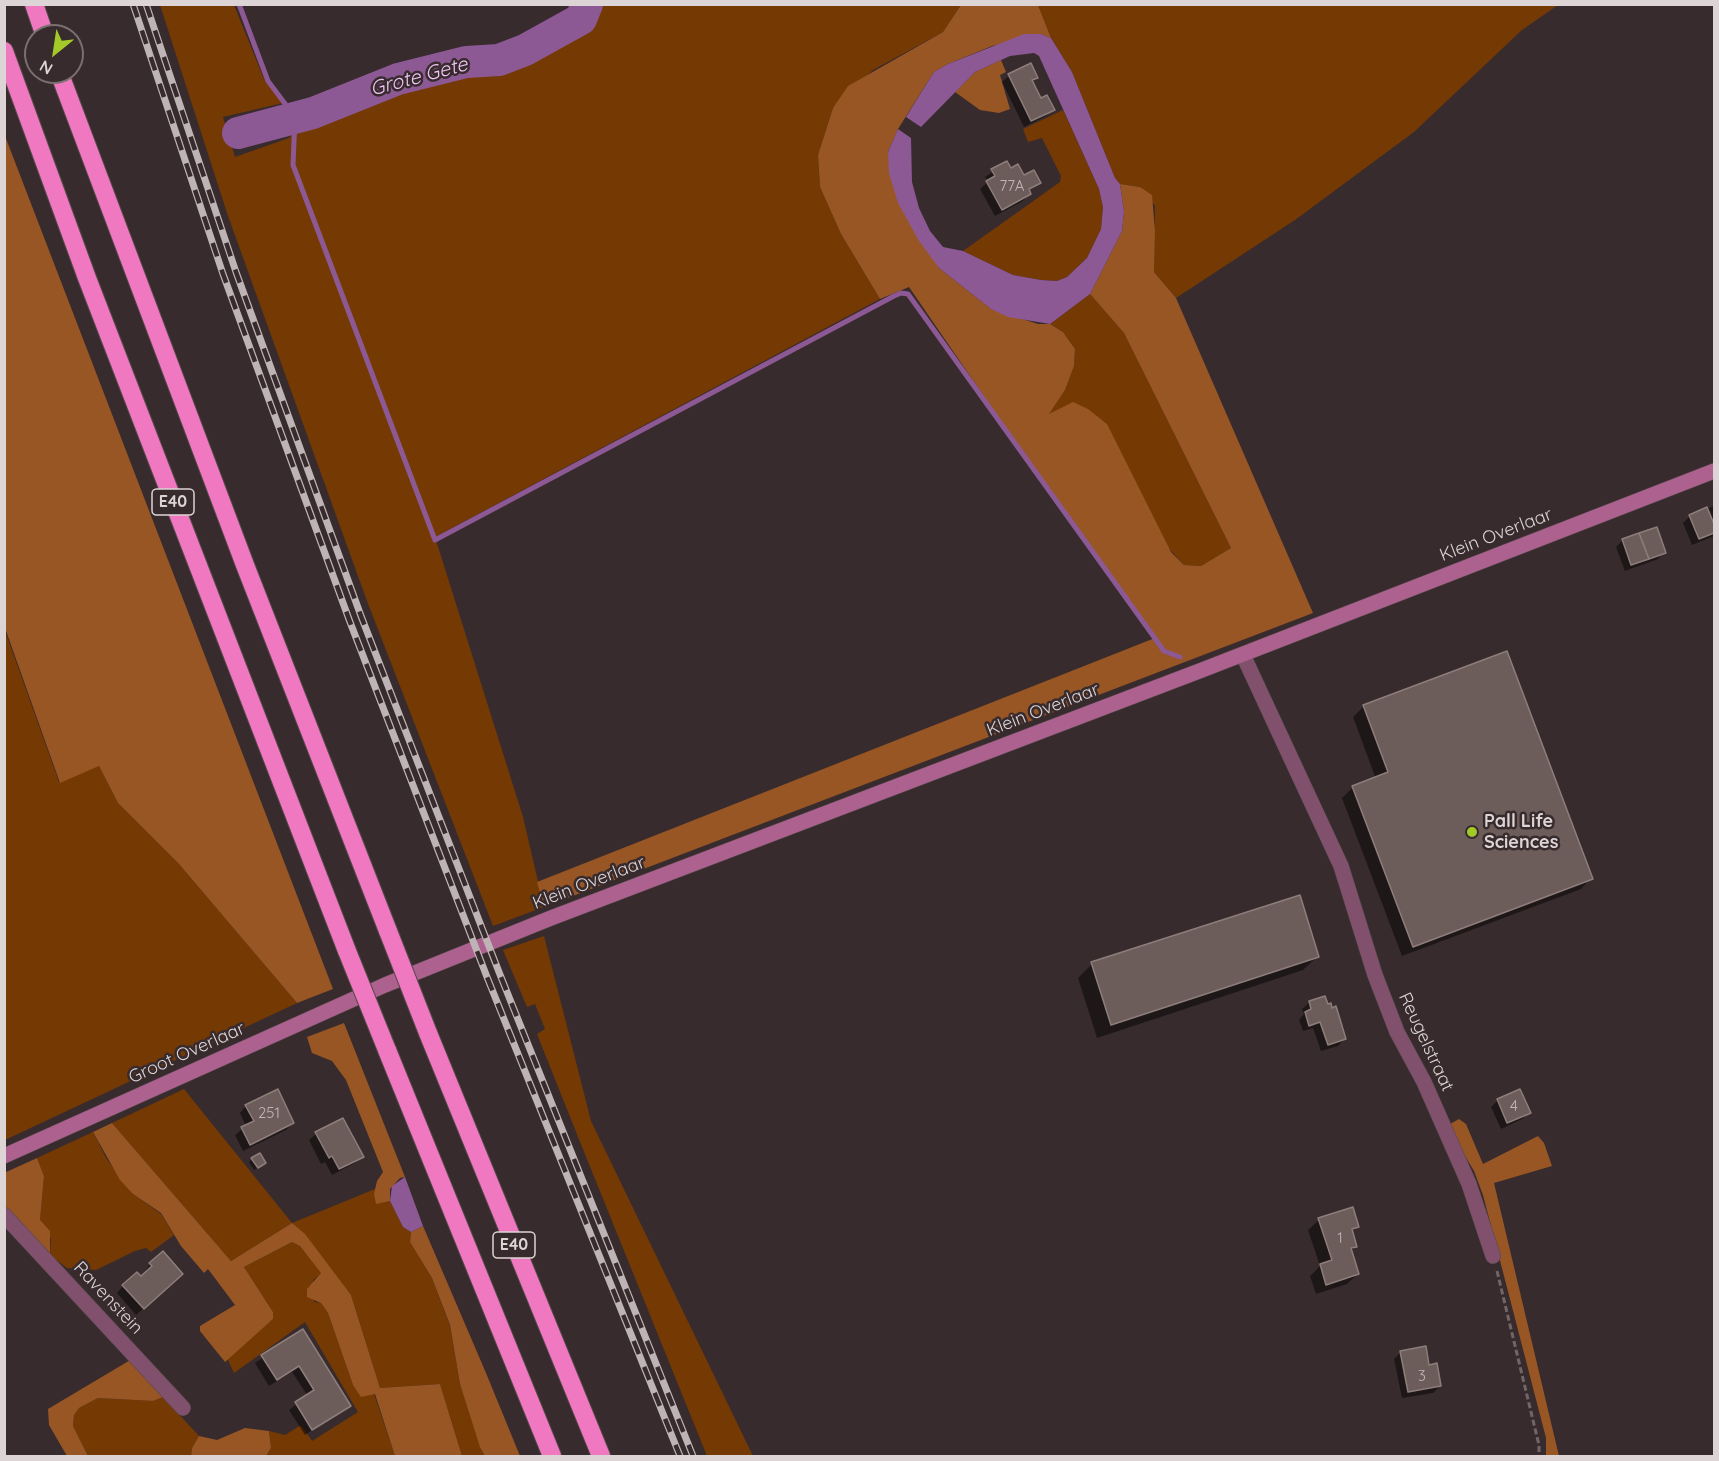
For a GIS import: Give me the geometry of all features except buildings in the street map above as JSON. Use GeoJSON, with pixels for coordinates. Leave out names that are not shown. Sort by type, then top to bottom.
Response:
{"type":"FeatureCollection","features":[{"type":"Feature","properties":{"kind":"highway"},"geometry":{"type":"LineString","coordinates":[[34,4],[41,24]]}},
{"type":"Feature","properties":{"kind":"highway","name":"E40"},"geometry":{"type":"LineString","coordinates":[[4,51],[87,278],[347,951],[552,1456]]}},
{"type":"Feature","properties":{"kind":"highway","name":"E40"},"geometry":{"type":"LineString","coordinates":[[64,84],[245,565],[388,931],[600,1456]]}},
{"type":"Feature","properties":{"kind":"main road","name":"Klein Overlaar"},"geometry":{"type":"LineString","coordinates":[[385,985],[551,918],[1243,654],[1714,471]]}},
{"type":"Feature","properties":{"kind":"main road","name":"Groot Overlaar"},"geometry":{"type":"LineString","coordinates":[[4,1156],[385,985]]}},
{"type":"Feature","properties":{"kind":"street","name":"Reugelstraat"},"geometry":{"type":"LineString","coordinates":[[1243,654],[1341,866],[1375,975],[1397,1032],[1424,1082],[1469,1184],[1493,1256]]}},
{"type":"Feature","properties":{"kind":"street","name":"Ravenstein"},"geometry":{"type":"LineString","coordinates":[[4,1215],[183,1408]]}},
{"type":"Feature","properties":{"kind":"path"},"geometry":{"type":"LineString","coordinates":[[1493,1256],[1539,1445],[1539,1456]]}},
{"type":"Feature","properties":{"kind":"shaded area"},"geometry":{"type":"Polygon","coordinates":[[[160,5],[234,5],[264,79],[283,103],[223,117],[235,157],[289,138],[298,127],[310,121],[415,80],[503,68],[531,56],[574,31],[587,20],[596,5],[961,5],[943,32],[873,70],[833,108],[818,155],[820,187],[841,234],[880,299],[435,537],[523,817],[544,907],[493,926],[367,601],[228,216],[160,5]]]}},
{"type":"Feature","properties":{"kind":"shaded area"},"geometry":{"type":"Polygon","coordinates":[[[961,5],[1038,5],[1051,38],[1041,34],[992,46],[934,72],[898,129],[888,152],[939,268],[991,309],[1038,324],[1050,324],[1063,332],[1075,349],[1074,366],[1065,390],[1049,414],[1073,402],[1088,409],[1107,424],[1171,552],[1184,565],[1201,566],[1231,548],[1124,333],[1090,294],[1122,231],[1124,212],[1120,184],[1140,187],[1152,195],[1155,231],[1154,272],[1176,298],[1313,613],[544,907],[537,882],[1155,638],[1014,440],[909,287],[880,299],[841,234],[820,187],[818,155],[833,108],[848,86],[943,32],[961,5]]]}},
{"type":"Feature","properties":{"kind":"shaded area"},"geometry":{"type":"Polygon","coordinates":[[[1038,5],[1558,5],[1522,30],[1414,132],[1295,220],[1176,298],[1154,272],[1155,206],[1140,187],[1120,184],[1115,178],[1072,72],[1051,38],[1038,5]]]}},
{"type":"Feature","properties":{"kind":"shaded area"},"geometry":{"type":"Polygon","coordinates":[[[1024,34],[1041,34],[1051,38],[1072,72],[1115,178],[1120,184],[1124,212],[1122,231],[1090,294],[1050,324],[1008,317],[991,309],[939,268],[919,241],[898,203],[889,173],[888,152],[898,129],[911,138],[912,182],[919,208],[930,231],[943,247],[963,251],[1013,275],[1041,280],[1057,281],[1067,277],[1087,258],[1101,229],[1103,207],[1099,189],[1039,56],[1034,53],[1010,56],[975,72],[921,127],[906,117],[934,72],[948,64],[1024,34]]]}},
{"type":"Feature","properties":{"kind":"shaded area"},"geometry":{"type":"Polygon","coordinates":[[[1001,60],[1006,72],[1000,75],[1010,109],[999,113],[980,110],[955,92],[975,72],[1001,60]]]}},
{"type":"Feature","properties":{"kind":"shaded area"},"geometry":{"type":"Polygon","coordinates":[[[1063,110],[1099,189],[1103,207],[1101,229],[1087,258],[1067,277],[1057,281],[1013,275],[963,251],[1060,182],[1061,176],[1042,138],[1028,142],[1023,129],[1063,110]]]}},
{"type":"Feature","properties":{"kind":"shaded area"},"geometry":{"type":"Polygon","coordinates":[[[5,136],[333,989],[297,1003],[179,864],[118,803],[99,766],[60,783],[5,628],[5,136]]]}},
{"type":"Feature","properties":{"kind":"shaded area"},"geometry":{"type":"Polygon","coordinates":[[[1090,294],[1124,333],[1231,548],[1201,566],[1184,565],[1048,415],[1065,390],[1074,366],[1075,349],[1063,332],[1050,324],[1090,294]]]}},
{"type":"Feature","properties":{"kind":"shaded area"},"geometry":{"type":"Polygon","coordinates":[[[4,628],[59,782],[99,766],[118,803],[179,864],[297,1003],[5,1140],[4,628]]]}},
{"type":"Feature","properties":{"kind":"shaded area"},"geometry":{"type":"Polygon","coordinates":[[[544,936],[591,1121],[753,1456],[707,1456],[576,1132],[537,1034],[545,1029],[535,1004],[527,1007],[503,950],[544,936]]]}},
{"type":"Feature","properties":{"kind":"shaded area"},"geometry":{"type":"Polygon","coordinates":[[[344,1023],[405,1177],[400,1178],[390,1189],[390,1201],[376,1204],[374,1194],[377,1181],[383,1172],[346,1080],[332,1061],[312,1053],[307,1037],[344,1023]]]}},
{"type":"Feature","properties":{"kind":"shaded area"},"geometry":{"type":"Polygon","coordinates":[[[184,1089],[292,1223],[231,1261],[112,1123],[184,1089]]]}},
{"type":"Feature","properties":{"kind":"shaded area"},"geometry":{"type":"Polygon","coordinates":[[[1459,1119],[1466,1124],[1483,1164],[1538,1136],[1544,1143],[1552,1166],[1494,1183],[1559,1456],[1546,1456],[1546,1438],[1483,1195],[1474,1171],[1455,1139],[1450,1124],[1459,1119]]]}},
{"type":"Feature","properties":{"kind":"shaded area"},"geometry":{"type":"Polygon","coordinates":[[[112,1123],[231,1261],[292,1223],[305,1234],[351,1295],[380,1388],[440,1384],[462,1456],[395,1456],[375,1394],[361,1397],[353,1385],[328,1313],[321,1303],[307,1297],[307,1289],[321,1273],[300,1246],[292,1242],[244,1267],[273,1312],[273,1319],[225,1362],[200,1331],[200,1326],[235,1305],[208,1269],[204,1273],[181,1246],[161,1213],[133,1194],[120,1180],[93,1132],[112,1123]]]}},
{"type":"Feature","properties":{"kind":"shaded area"},"geometry":{"type":"Polygon","coordinates":[[[93,1132],[106,1158],[133,1194],[161,1214],[174,1235],[151,1252],[146,1248],[135,1251],[96,1270],[67,1268],[50,1255],[51,1239],[40,1220],[44,1176],[37,1158],[93,1132]]]}},
{"type":"Feature","properties":{"kind":"shaded area"},"geometry":{"type":"Polygon","coordinates":[[[37,1158],[44,1176],[40,1220],[50,1231],[50,1255],[5,1208],[4,1173],[37,1158]]]}},
{"type":"Feature","properties":{"kind":"shaded area"},"geometry":{"type":"Polygon","coordinates":[[[405,1177],[423,1226],[411,1232],[403,1227],[390,1201],[392,1186],[405,1177]]]}},
{"type":"Feature","properties":{"kind":"shaded area"},"geometry":{"type":"Polygon","coordinates":[[[375,1189],[376,1203],[390,1201],[403,1227],[411,1232],[410,1242],[432,1278],[450,1326],[460,1384],[485,1456],[462,1456],[440,1384],[380,1388],[351,1295],[292,1223],[375,1189]]]}},
{"type":"Feature","properties":{"kind":"shaded area"},"geometry":{"type":"Polygon","coordinates":[[[423,1226],[520,1456],[485,1456],[480,1447],[460,1384],[450,1325],[432,1278],[410,1242],[411,1232],[423,1226]]]}},
{"type":"Feature","properties":{"kind":"shaded area"},"geometry":{"type":"Polygon","coordinates":[[[292,1242],[300,1246],[322,1273],[313,1280],[314,1302],[321,1303],[328,1313],[353,1385],[374,1394],[395,1456],[266,1456],[271,1448],[269,1431],[285,1435],[301,1425],[312,1441],[358,1412],[305,1322],[234,1373],[227,1358],[273,1319],[273,1312],[244,1267],[292,1242]]]}},
{"type":"Feature","properties":{"kind":"shaded area"},"geometry":{"type":"Polygon","coordinates":[[[132,1359],[163,1397],[153,1401],[98,1398],[79,1408],[74,1415],[73,1426],[88,1456],[67,1456],[49,1425],[48,1409],[132,1359]]]}},
{"type":"Feature","properties":{"kind":"shaded area"},"geometry":{"type":"Polygon","coordinates":[[[163,1397],[199,1436],[192,1448],[191,1456],[88,1456],[73,1426],[74,1414],[79,1408],[98,1398],[153,1401],[163,1397]]]}},
{"type":"Feature","properties":{"kind":"shaded area"},"geometry":{"type":"Polygon","coordinates":[[[245,1428],[269,1431],[271,1448],[266,1456],[191,1456],[192,1448],[199,1436],[217,1440],[245,1428]]]}},
{"type":"Feature","properties":{"kind":"waterway"},"geometry":{"type":"LineString","coordinates":[[239,4],[268,81],[295,117],[293,165],[435,540],[894,296],[901,293],[908,294],[1164,651],[1180,657]]}},
{"type":"Feature","properties":{"kind":"waterway","name":"Grote Gete"},"geometry":{"type":"LineString","coordinates":[[238,133],[313,113],[398,79],[466,62],[499,60],[525,50],[581,19],[587,4]]}},
{"type":"Feature","properties":{"kind":"railway"},"geometry":{"type":"LineString","coordinates":[[133,4],[223,274],[350,622],[487,977],[680,1456]]}},
{"type":"Feature","properties":{"kind":"railway"},"geometry":{"type":"LineString","coordinates":[[146,4],[236,272],[361,616],[499,972],[693,1456]]}},
{"type":"Feature","properties":{"kind":"place","name":"Pall Life Sciences"},"geometry":{"type":"Point","coordinates":[1472,832]}}]}
